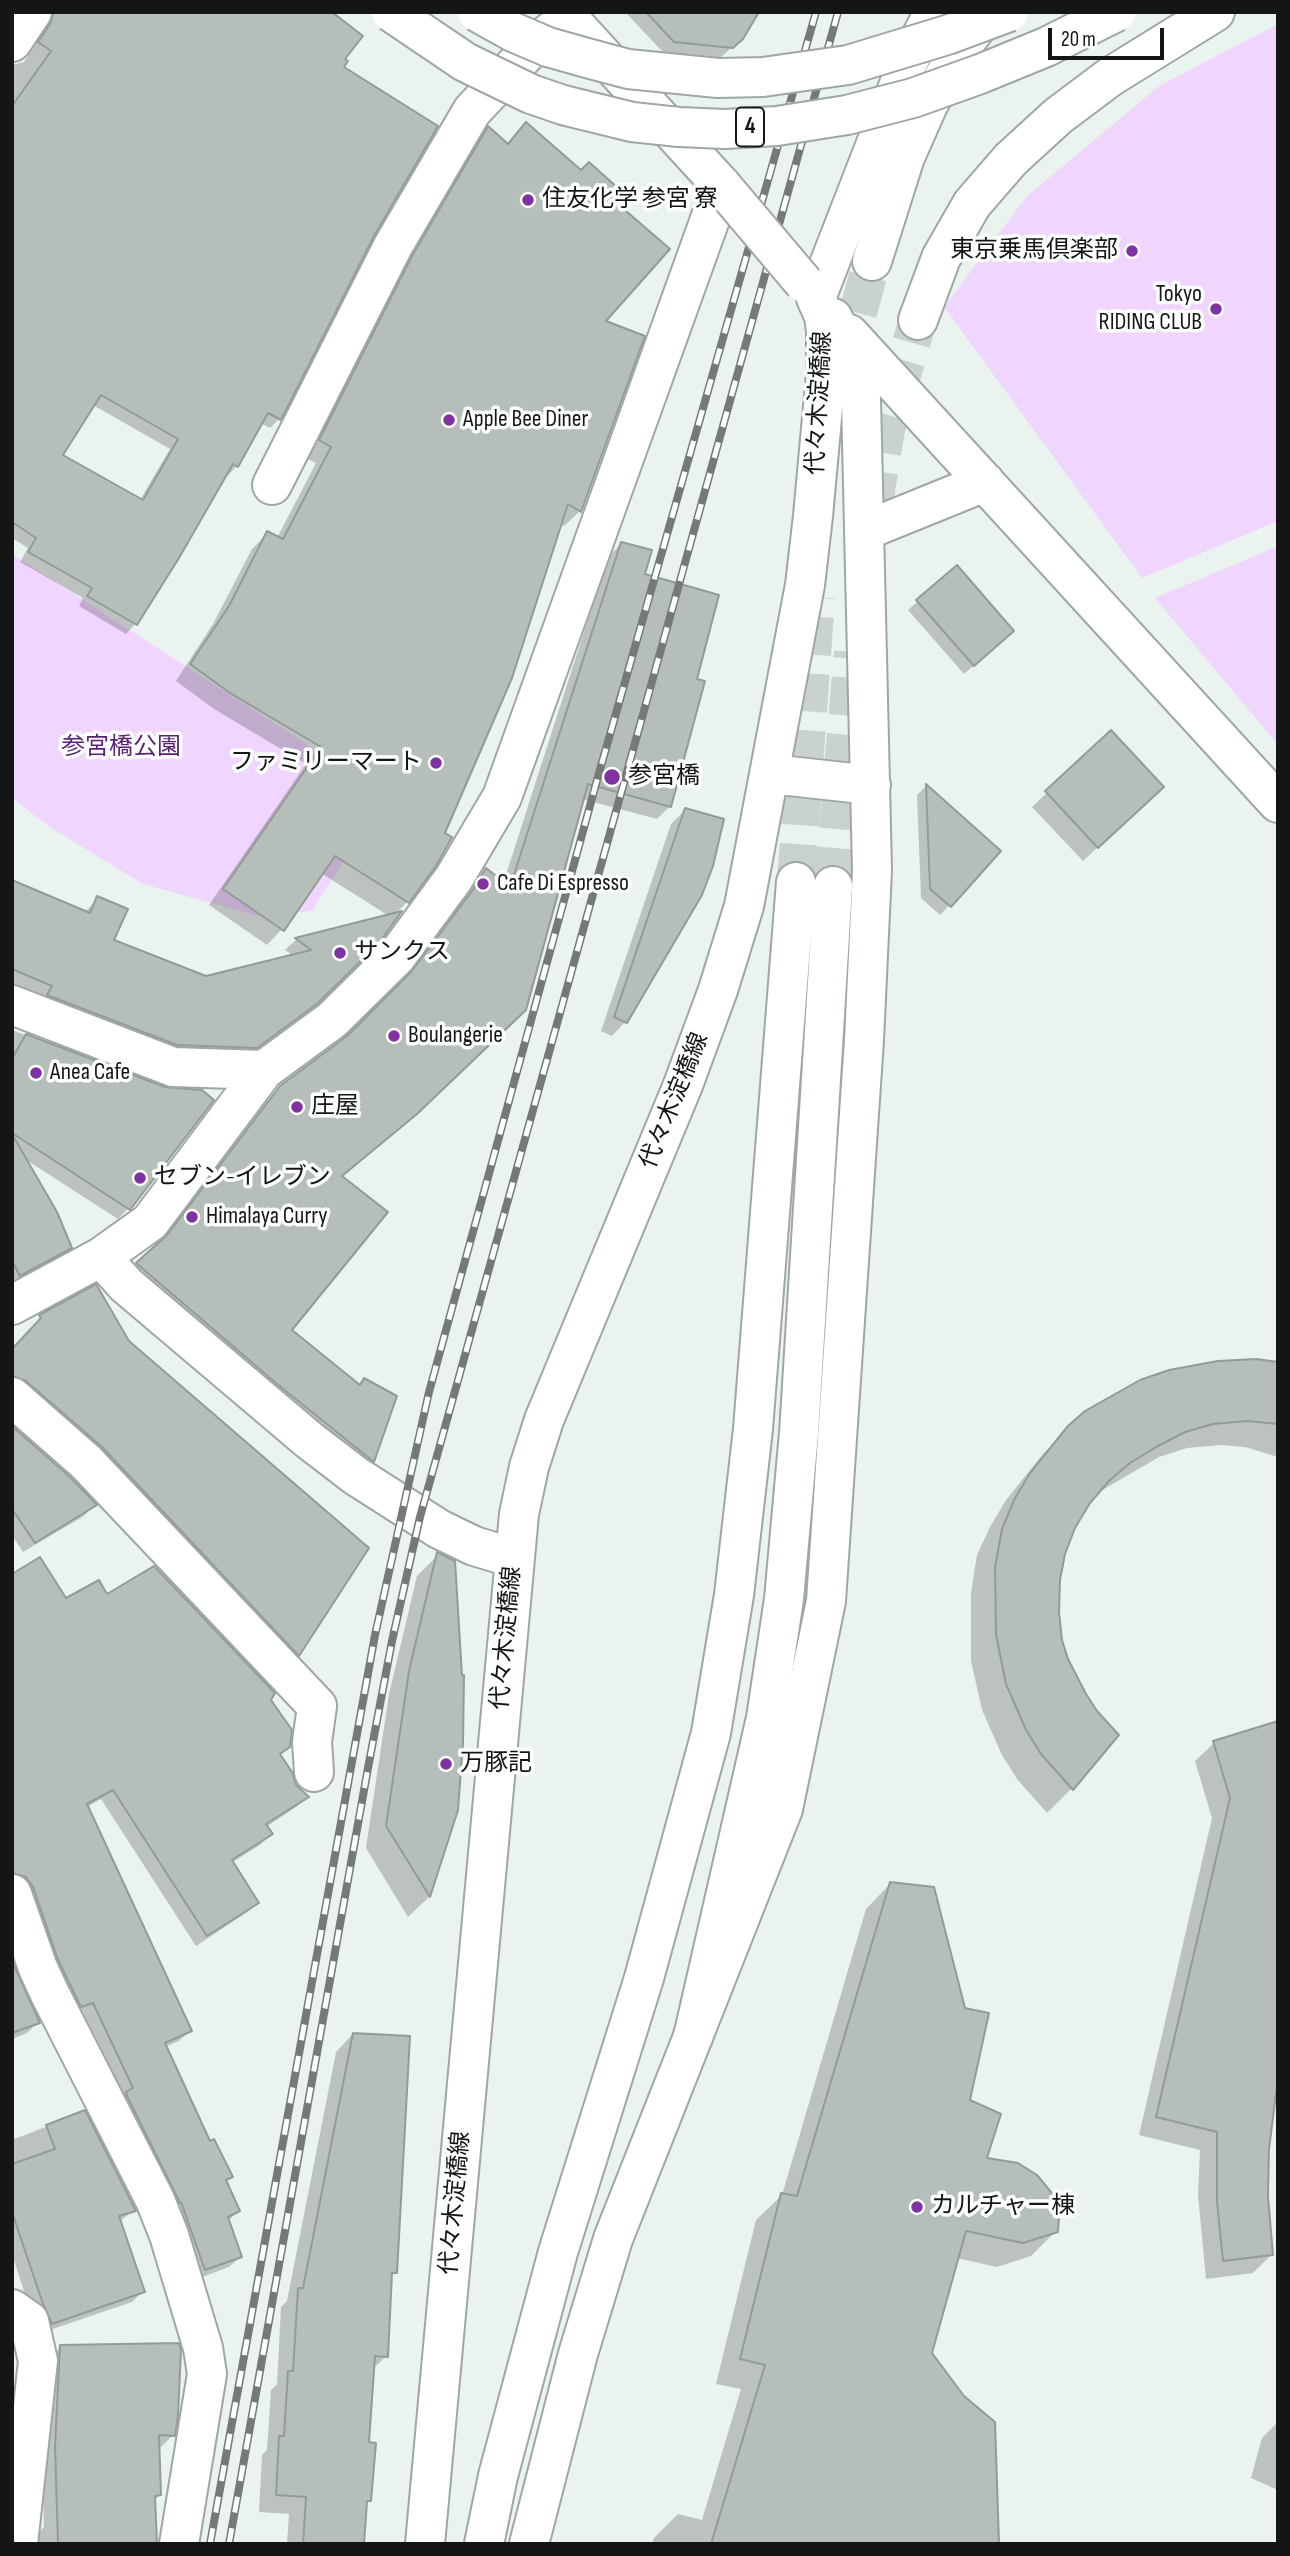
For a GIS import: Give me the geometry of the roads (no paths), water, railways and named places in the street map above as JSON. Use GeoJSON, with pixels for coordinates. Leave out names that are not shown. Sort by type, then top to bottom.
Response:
{"type":"FeatureCollection","features":[{"type":"Feature","properties":{"kind":"main road"},"geometry":{"type":"LineString","coordinates":[[12,41],[32,12]]}},
{"type":"Feature","properties":{"kind":"main road","name":"4"},"geometry":{"type":"LineString","coordinates":[[391,12],[465,62],[531,94],[591,113],[632,122],[725,128],[777,126],[848,115],[913,98],[1046,47],[1116,12]]}},
{"type":"Feature","properties":{"kind":"main road","name":"4"},"geometry":{"type":"LineString","coordinates":[[477,12],[537,42],[587,58],[628,69],[718,78],[763,77],[848,65],[947,35],[1009,12]]}},
{"type":"Feature","properties":{"kind":"main road","name":"代々木淀橋線"},"geometry":{"type":"LineString","coordinates":[[425,2544],[519,1514],[529,1467],[544,1420],[678,1098],[718,990],[744,906],[805,585],[822,433],[826,331],[818,299],[906,64],[934,12]]}},
{"type":"Feature","properties":{"kind":"main road"},"geometry":{"type":"LineString","coordinates":[[872,261],[905,157],[928,105],[959,50],[988,12]]}},
{"type":"Feature","properties":{"kind":"main road"},"geometry":{"type":"LineString","coordinates":[[918,320],[941,258],[972,204],[1011,159],[1058,116],[1110,76],[1215,12]]}},
{"type":"Feature","properties":{"kind":"main road"},"geometry":{"type":"LineString","coordinates":[[272,485],[393,246],[472,111],[565,15],[722,186],[818,299]]}},
{"type":"Feature","properties":{"kind":"main road"},"geometry":{"type":"LineString","coordinates":[[12,1305],[101,1257],[150,1222],[264,1070],[332,1020],[397,957],[454,878],[502,797],[722,186]]}},
{"type":"Feature","properties":{"kind":"main road","name":"代々木淀橋線"},"geometry":{"type":"LineString","coordinates":[[818,299],[1278,803]]}},
{"type":"Feature","properties":{"kind":"main road","name":"代々木淀橋線"},"geometry":{"type":"LineString","coordinates":[[529,2544],[578,2354],[613,2239],[783,1809],[826,1601],[864,1040],[872,870],[861,399],[853,361],[818,299]]}},
{"type":"Feature","properties":{"kind":"main road"},"geometry":{"type":"LineString","coordinates":[[864,531],[985,482]]}},
{"type":"Feature","properties":{"kind":"main road"},"geometry":{"type":"LineString","coordinates":[[771,774],[871,785]]}},
{"type":"Feature","properties":{"kind":"main road"},"geometry":{"type":"LineString","coordinates":[[484,2544],[498,2476],[558,2252],[644,1978],[711,1733],[734,1595],[815,884],[799,1433],[784,1599],[766,1718],[693,2037]]}},
{"type":"Feature","properties":{"kind":"main road"},"geometry":{"type":"LineString","coordinates":[[12,1005],[173,1067],[264,1070]]}},
{"type":"Feature","properties":{"kind":"main road"},"geometry":{"type":"LineString","coordinates":[[101,1257],[136,1293],[309,1440],[356,1476],[439,1529],[474,1546],[514,1558]]}},
{"type":"Feature","properties":{"kind":"main road"},"geometry":{"type":"LineString","coordinates":[[12,1397],[86,1462],[317,1706],[312,1742],[314,1772]]}},
{"type":"Feature","properties":{"kind":"main road"},"geometry":{"type":"LineString","coordinates":[[12,1894],[49,1992],[155,2200],[169,2235],[202,2348],[207,2374],[179,2544]]}},
{"type":"Feature","properties":{"kind":"main road"},"geometry":{"type":"LineString","coordinates":[[12,2309],[29,2321],[38,2361],[18,2544]]}},
{"type":"Feature","properties":{"kind":"tunnel"},"geometry":{"type":"LineString","coordinates":[[843,368],[872,261]]}},
{"type":"Feature","properties":{"kind":"tunnel"},"geometry":{"type":"LineString","coordinates":[[873,509],[886,429],[918,320]]}},
{"type":"Feature","properties":{"kind":"tunnel"},"geometry":{"type":"LineString","coordinates":[[796,882],[816,597]]}},
{"type":"Feature","properties":{"kind":"tunnel"},"geometry":{"type":"LineString","coordinates":[[833,886],[853,652]]}},
{"type":"Feature","properties":{"kind":"railway"},"geometry":{"type":"LineString","coordinates":[[210,2544],[375,1635],[429,1392],[599,773],[816,12]]}},
{"type":"Feature","properties":{"kind":"railway"},"geometry":{"type":"LineString","coordinates":[[229,2544],[368,1768],[392,1641],[420,1517],[838,12]]}},
{"type":"Feature","properties":{"kind":"place","name":"住友化学 参宮 寮"},"geometry":{"type":"Point","coordinates":[528,200]}},
{"type":"Feature","properties":{"kind":"place","name":"東京乗馬倶楽部"},"geometry":{"type":"Point","coordinates":[1132,251]}},
{"type":"Feature","properties":{"kind":"place","name":"Tokyo RIDING CLUB"},"geometry":{"type":"Point","coordinates":[1216,309]}},
{"type":"Feature","properties":{"kind":"place","name":"Apple Bee Diner"},"geometry":{"type":"Point","coordinates":[449,420]}},
{"type":"Feature","properties":{"kind":"place","name":"ファミリーマート"},"geometry":{"type":"Point","coordinates":[436,763]}},
{"type":"Feature","properties":{"kind":"place","name":"参宮橋"},"geometry":{"type":"Point","coordinates":[612,777]}},
{"type":"Feature","properties":{"kind":"place","name":"Cafe Di Espresso"},"geometry":{"type":"Point","coordinates":[483,884]}},
{"type":"Feature","properties":{"kind":"place","name":"サンクス"},"geometry":{"type":"Point","coordinates":[340,953]}},
{"type":"Feature","properties":{"kind":"place","name":"Boulangerie"},"geometry":{"type":"Point","coordinates":[394,1036]}},
{"type":"Feature","properties":{"kind":"place","name":"Anea Cafe"},"geometry":{"type":"Point","coordinates":[36,1073]}},
{"type":"Feature","properties":{"kind":"place","name":"庄屋"},"geometry":{"type":"Point","coordinates":[297,1107]}},
{"type":"Feature","properties":{"kind":"place","name":"セブン-イレブン"},"geometry":{"type":"Point","coordinates":[140,1178]}},
{"type":"Feature","properties":{"kind":"place","name":"Himalaya Curry"},"geometry":{"type":"Point","coordinates":[192,1217]}},
{"type":"Feature","properties":{"kind":"place","name":"万豚記"},"geometry":{"type":"Point","coordinates":[446,1764]}},
{"type":"Feature","properties":{"kind":"place","name":"カルチャー棟"},"geometry":{"type":"Point","coordinates":[917,2207]}},
{"type":"Feature","properties":{"kind":"park label","name":"参宮橋公園"},"geometry":{"type":"Point","coordinates":[121,748]}}]}
